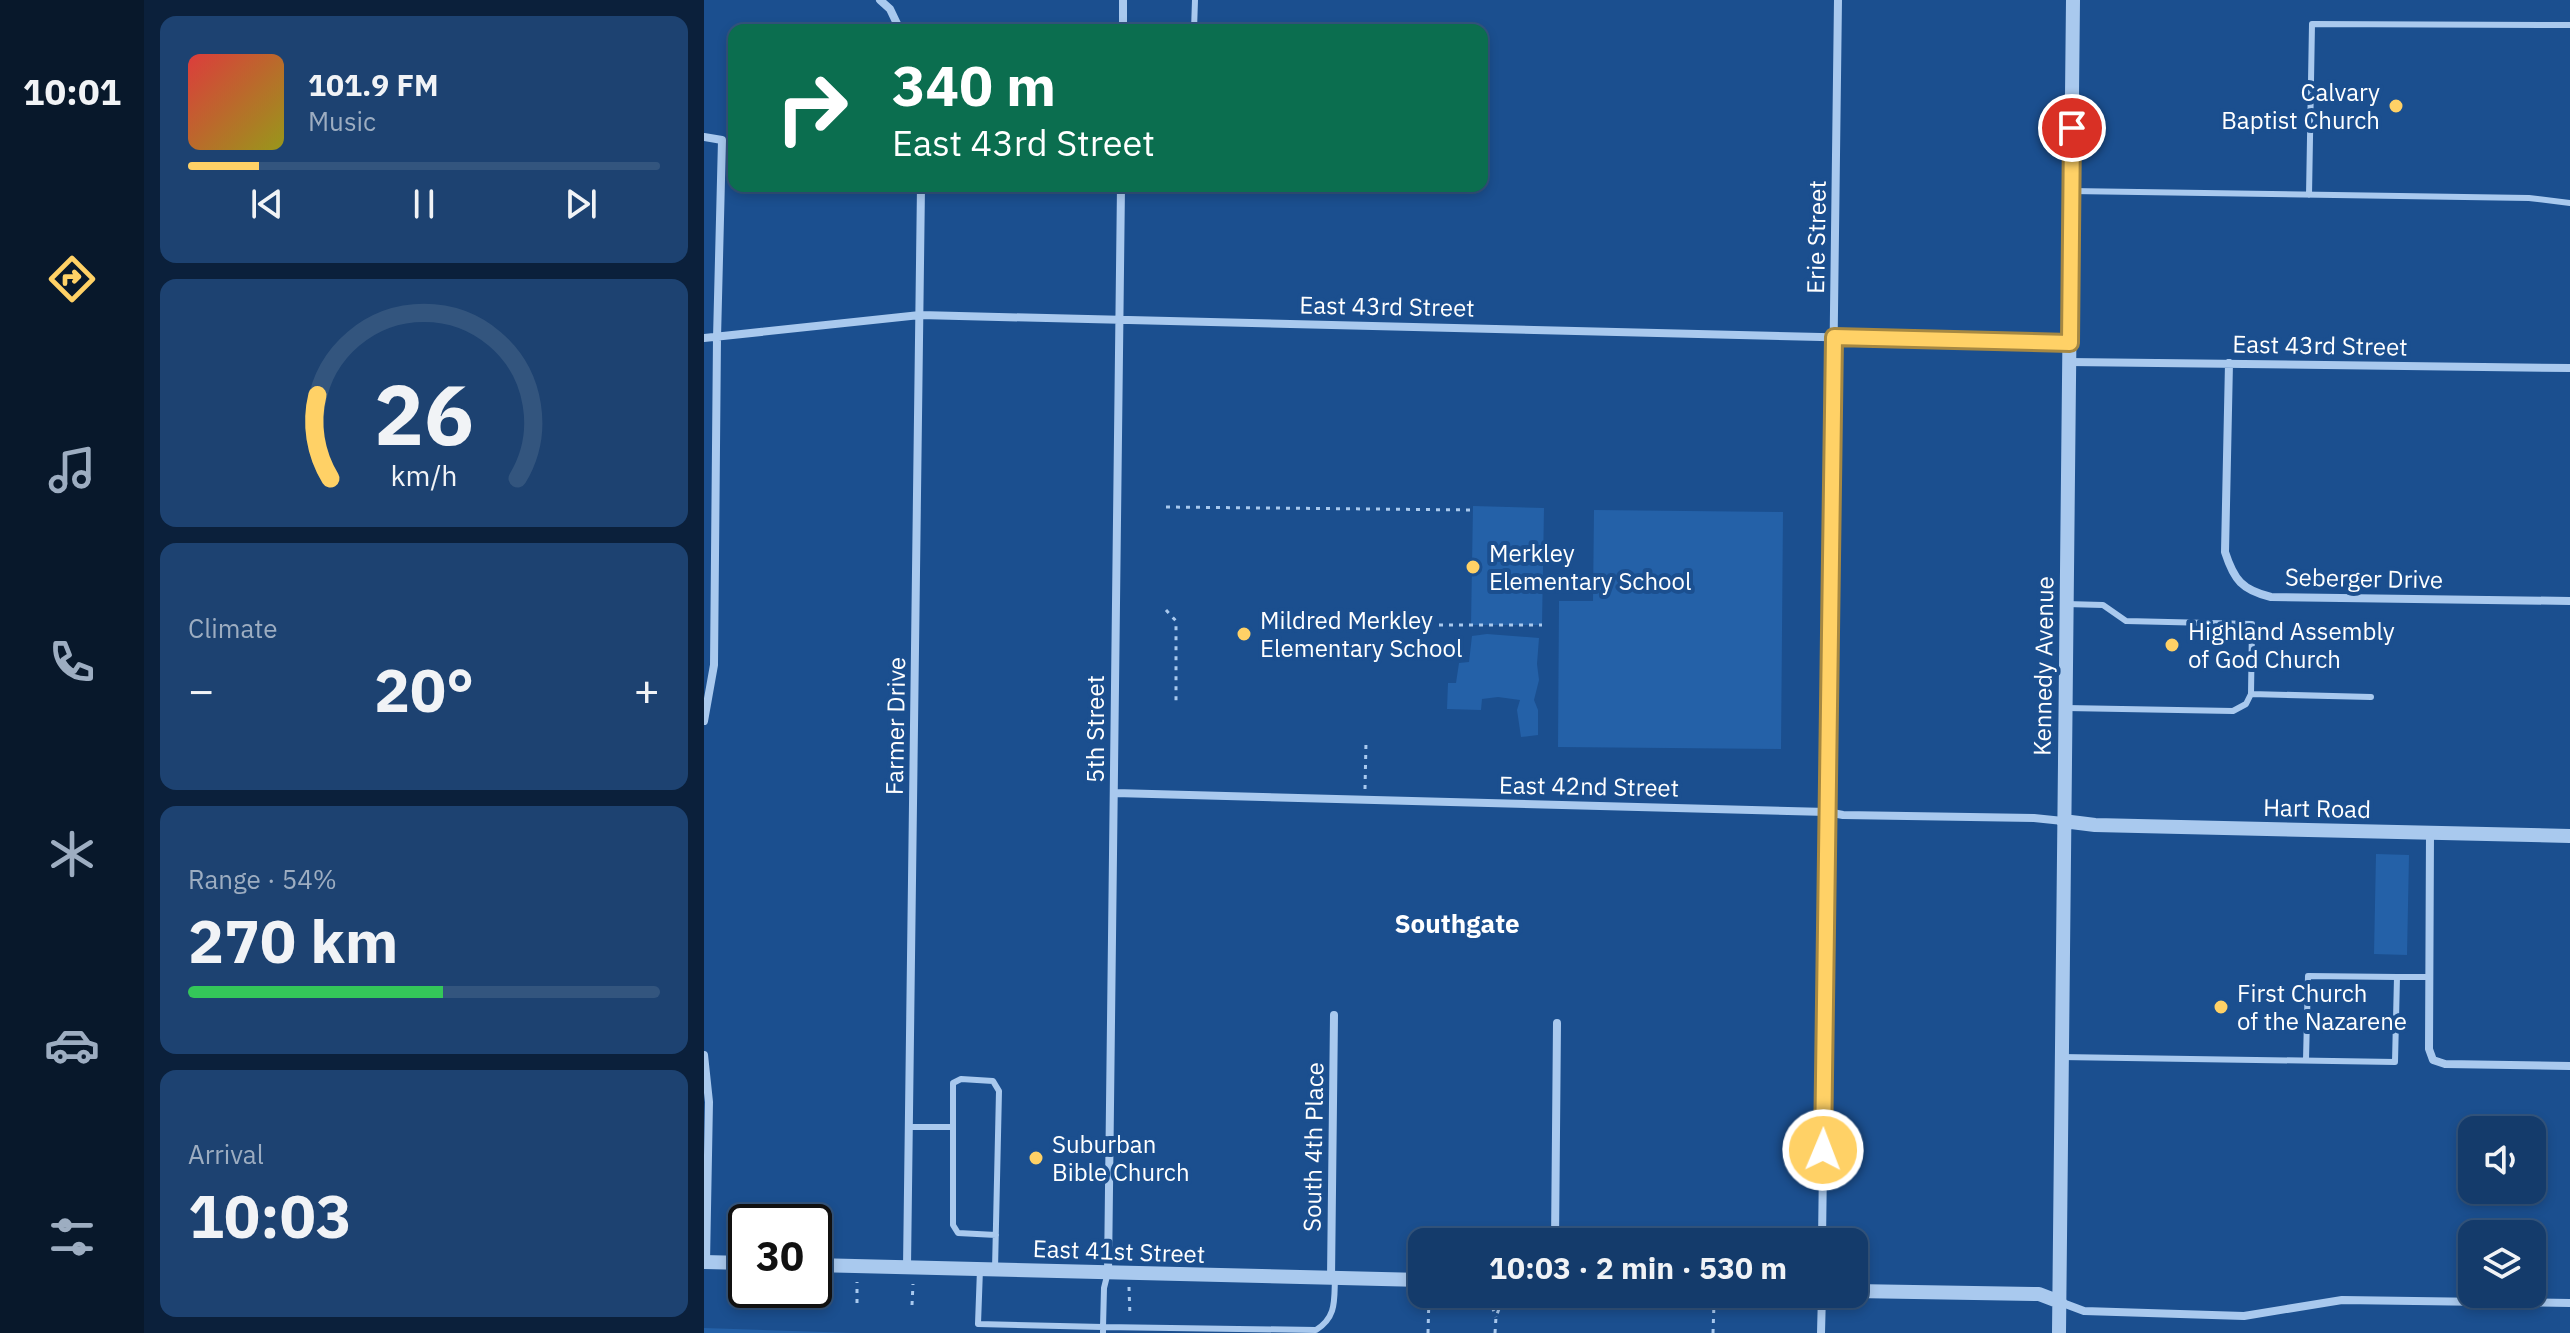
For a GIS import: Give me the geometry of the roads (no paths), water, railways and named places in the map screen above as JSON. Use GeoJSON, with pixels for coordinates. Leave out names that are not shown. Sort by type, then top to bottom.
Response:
{"type":"FeatureCollection","features":[{"type":"Feature","properties":{"kind":"street"},"geometry":{"type":"LineString","coordinates":[[880,0],[890,9],[897,24]]}},
{"type":"Feature","properties":{"kind":"street"},"geometry":{"type":"LineString","coordinates":[[1123,0],[1123,24]]}},
{"type":"Feature","properties":{"kind":"street","name":"Erie Street"},"geometry":{"type":"LineString","coordinates":[[1822,1228],[1838,0]]}},
{"type":"Feature","properties":{"kind":"street","name":"Kennedy Avenue"},"geometry":{"type":"LineString","coordinates":[[2059,1333],[2073,0]]}},
{"type":"Feature","properties":{"kind":"street"},"geometry":{"type":"LineString","coordinates":[[704,137],[722,140],[714,665],[704,721]]}},
{"type":"Feature","properties":{"kind":"street","name":"Farmer Drive"},"geometry":{"type":"LineString","coordinates":[[907,1267],[921,192]]}},
{"type":"Feature","properties":{"kind":"street","name":"5th Street"},"geometry":{"type":"LineString","coordinates":[[1108,1272],[1121,192]]}},
{"type":"Feature","properties":{"kind":"street","name":"East 43rd Street"},"geometry":{"type":"LineString","coordinates":[[704,338],[920,315],[2070,343]]}},
{"type":"Feature","properties":{"kind":"street","name":"East 43rd Street"},"geometry":{"type":"LineString","coordinates":[[2069,362],[2570,368]]}},
{"type":"Feature","properties":{"kind":"street","name":"Seberger Drive"},"geometry":{"type":"LineString","coordinates":[[2229,363],[2225,552],[2231,573],[2243,585],[2255,593],[2271,597],[2570,601]]}},
{"type":"Feature","properties":{"kind":"street","name":"East 42nd Street"},"geometry":{"type":"LineString","coordinates":[[1115,793],[2063,821]]}},
{"type":"Feature","properties":{"kind":"street","name":"Hart Road"},"geometry":{"type":"LineString","coordinates":[[2063,821],[2095,825],[2570,836]]}},
{"type":"Feature","properties":{"kind":"street"},"geometry":{"type":"LineString","coordinates":[[2430,833],[2429,1049],[2433,1060],[2445,1064],[2570,1066]]}},
{"type":"Feature","properties":{"kind":"street","name":"South 4th Place"},"geometry":{"type":"LineString","coordinates":[[1333,1278],[1334,1015]]}},
{"type":"Feature","properties":{"kind":"street"},"geometry":{"type":"LineString","coordinates":[[1555,1228],[1557,1023]]}},
{"type":"Feature","properties":{"kind":"street"},"geometry":{"type":"LineString","coordinates":[[704,1055],[709,1102],[705,1262],[728,1263]]}},
{"type":"Feature","properties":{"kind":"street","name":"East 41st Street"},"geometry":{"type":"LineString","coordinates":[[832,1265],[1408,1280]]}},
{"type":"Feature","properties":{"kind":"street"},"geometry":{"type":"LineString","coordinates":[[1868,1291],[2039,1294],[2084,1311],[2244,1316],[2342,1300],[2570,1303]]}},
{"type":"Feature","properties":{"kind":"street"},"geometry":{"type":"LineString","coordinates":[[1821,1333],[1822,1308]]}},
{"type":"Feature","properties":{"kind":"lane"},"geometry":{"type":"LineString","coordinates":[[1194,24],[1195,0]]}},
{"type":"Feature","properties":{"kind":"lane"},"geometry":{"type":"LineString","coordinates":[[2309,195],[2312,24],[2570,25]]}},
{"type":"Feature","properties":{"kind":"lane"},"geometry":{"type":"LineString","coordinates":[[2071,191],[2529,198],[2570,203]]}},
{"type":"Feature","properties":{"kind":"lane"},"geometry":{"type":"LineString","coordinates":[[2064,708],[2233,711],[2246,704],[2251,694],[2252,624],[2126,621],[2103,605],[2066,604]]}},
{"type":"Feature","properties":{"kind":"lane"},"geometry":{"type":"LineString","coordinates":[[2251,694],[2371,697]]}},
{"type":"Feature","properties":{"kind":"lane"},"geometry":{"type":"LineString","coordinates":[[2306,1060],[2308,976],[2429,977]]}},
{"type":"Feature","properties":{"kind":"lane"},"geometry":{"type":"LineString","coordinates":[[2061,1057],[2395,1062],[2397,977]]}},
{"type":"Feature","properties":{"kind":"lane"},"geometry":{"type":"LineString","coordinates":[[996,1235],[958,1233],[953,1225],[953,1083],[961,1079],[993,1081],[999,1091],[996,1235],[978,1324],[1103,1330],[1131,1327],[1316,1330],[1329,1320],[1333,1312],[1333,1278]]}},
{"type":"Feature","properties":{"kind":"lane"},"geometry":{"type":"LineString","coordinates":[[909,1127],[953,1127]]}},
{"type":"Feature","properties":{"kind":"lane"},"geometry":{"type":"LineString","coordinates":[[1103,1330],[1104,1288],[1108,1272]]}},
{"type":"Feature","properties":{"kind":"place","name":"Calvary Baptist Church"},"geometry":{"type":"Point","coordinates":[2396,106]}},
{"type":"Feature","properties":{"kind":"place","name":"Merkley Elementary School"},"geometry":{"type":"Point","coordinates":[1473,567]}},
{"type":"Feature","properties":{"kind":"place","name":"Mildred Merkley Elementary School"},"geometry":{"type":"Point","coordinates":[1244,634]}},
{"type":"Feature","properties":{"kind":"place","name":"Highland Assembly of God Church"},"geometry":{"type":"Point","coordinates":[2172,645]}},
{"type":"Feature","properties":{"kind":"place","name":"First Church of the Nazarene"},"geometry":{"type":"Point","coordinates":[2221,1007]}},
{"type":"Feature","properties":{"kind":"place","name":"Suburban Bible Church"},"geometry":{"type":"Point","coordinates":[1036,1158]}},
{"type":"Feature","properties":{"kind":"district","name":"Southgate"},"geometry":{"type":"Point","coordinates":[1457,923]}}]}
